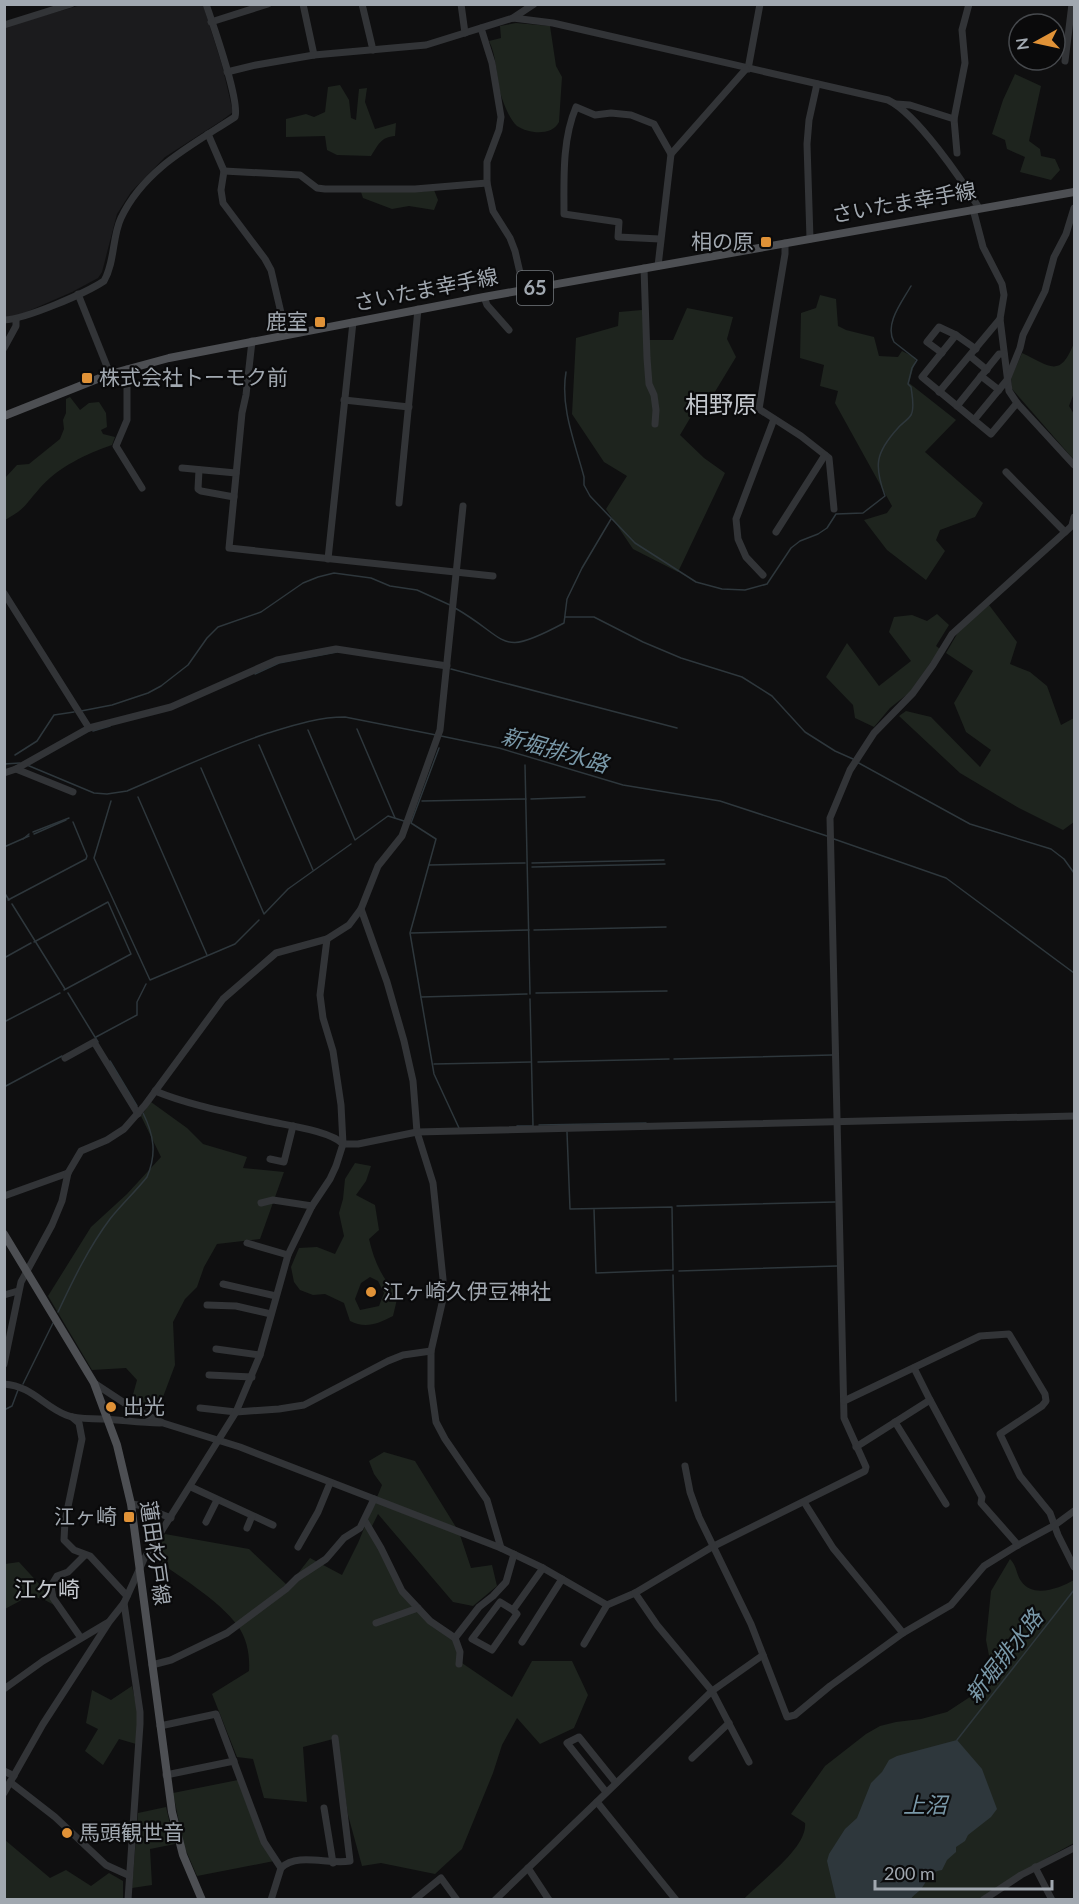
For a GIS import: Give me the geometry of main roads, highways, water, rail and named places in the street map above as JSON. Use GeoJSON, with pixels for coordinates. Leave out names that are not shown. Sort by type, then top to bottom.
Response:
{"type":"FeatureCollection","features":[{"type":"Feature","properties":{"kind":"main road","name":"さいたま幸手線"},"geometry":{"type":"LineString","coordinates":[[4,416],[110,374],[155,361],[418,309],[1074,192]]}},
{"type":"Feature","properties":{"kind":"main road","name":"蓮田杉戸線"},"geometry":{"type":"LineString","coordinates":[[4,1234],[94,1383],[122,1463],[131,1503],[166,1775],[178,1838],[201,1899]]}},
{"type":"Feature","properties":{"kind":"water","name":"上沼"},"geometry":{"type":"Polygon","coordinates":[[[957,1740],[982,1769],[997,1809],[991,1817],[956,1847],[956,1852],[947,1860],[942,1870],[931,1874],[911,1899],[836,1899],[827,1861],[829,1854],[845,1829],[857,1818],[871,1783],[882,1772],[889,1760],[897,1756],[957,1740]]]}},
{"type":"Feature","properties":{"kind":"waterway"},"geometry":{"type":"LineString","coordinates":[[566,372],[567,412],[584,477],[584,485],[590,496],[635,543],[696,582],[722,589],[745,590],[767,584],[791,548],[827,528],[836,514],[863,513],[885,496],[878,468],[881,453],[890,437],[910,417],[913,409],[911,387],[908,384],[912,368],[917,360],[894,342],[891,335],[895,313],[911,286]]}},
{"type":"Feature","properties":{"kind":"waterway"},"geometry":{"type":"LineString","coordinates":[[455,608],[496,636],[515,643],[542,634],[564,623],[567,599],[611,519]]}},
{"type":"Feature","properties":{"kind":"waterway"},"geometry":{"type":"LineString","coordinates":[[81,711],[112,705],[148,693],[161,686],[188,665],[207,638],[218,627],[261,612],[303,583],[318,577],[334,573],[371,578],[390,586],[417,590],[450,605]]}},
{"type":"Feature","properties":{"kind":"waterway"},"geometry":{"type":"LineString","coordinates":[[565,617],[594,617],[681,658],[742,677],[772,696],[805,732],[835,751],[853,759]]}},
{"type":"Feature","properties":{"kind":"waterway"},"geometry":{"type":"LineString","coordinates":[[255,674],[279,663],[337,652]]}},
{"type":"Feature","properties":{"kind":"waterway"},"geometry":{"type":"LineString","coordinates":[[451,669],[677,728]]}},
{"type":"Feature","properties":{"kind":"waterway"},"geometry":{"type":"LineString","coordinates":[[15,755],[37,741],[54,715],[74,712]]}},
{"type":"Feature","properties":{"kind":"waterway","name":"新堀排水路"},"geometry":{"type":"LineString","coordinates":[[27,765],[94,793],[107,794],[127,791],[250,739],[316,720],[345,717],[436,735]]}},
{"type":"Feature","properties":{"kind":"waterway"},"geometry":{"type":"LineString","coordinates":[[93,731],[110,726]]}},
{"type":"Feature","properties":{"kind":"waterway"},"geometry":{"type":"LineString","coordinates":[[357,729],[395,818]]}},
{"type":"Feature","properties":{"kind":"waterway"},"geometry":{"type":"LineString","coordinates":[[308,730],[355,840],[388,816],[404,821]]}},
{"type":"Feature","properties":{"kind":"waterway","name":"新堀排水路"},"geometry":{"type":"LineString","coordinates":[[441,736],[499,748],[623,785],[720,801],[827,836]]}},
{"type":"Feature","properties":{"kind":"waterway"},"geometry":{"type":"LineString","coordinates":[[259,745],[313,870]]}},
{"type":"Feature","properties":{"kind":"waterway"},"geometry":{"type":"LineString","coordinates":[[439,748],[411,823],[436,839],[410,933],[434,1074],[459,1128]]}},
{"type":"Feature","properties":{"kind":"waterway"},"geometry":{"type":"LineString","coordinates":[[857,762],[970,824],[1051,849],[1064,859],[1074,873]]}},
{"type":"Feature","properties":{"kind":"waterway","name":"新堀排水路"},"geometry":{"type":"LineString","coordinates":[[4,764],[20,763]]}},
{"type":"Feature","properties":{"kind":"waterway"},"geometry":{"type":"LineString","coordinates":[[525,765],[530,994]]}},
{"type":"Feature","properties":{"kind":"waterway"},"geometry":{"type":"LineString","coordinates":[[201,768],[264,914],[288,889],[351,844]]}},
{"type":"Feature","properties":{"kind":"waterway"},"geometry":{"type":"LineString","coordinates":[[138,797],[207,955]]}},
{"type":"Feature","properties":{"kind":"waterway"},"geometry":{"type":"LineString","coordinates":[[531,799],[585,797]]}},
{"type":"Feature","properties":{"kind":"waterway"},"geometry":{"type":"LineString","coordinates":[[422,801],[526,799]]}},
{"type":"Feature","properties":{"kind":"waterway"},"geometry":{"type":"LineString","coordinates":[[111,801],[94,858],[150,980],[235,944],[259,920]]}},
{"type":"Feature","properties":{"kind":"waterway"},"geometry":{"type":"LineString","coordinates":[[33,832],[69,818]]}},
{"type":"Feature","properties":{"kind":"waterway"},"geometry":{"type":"LineString","coordinates":[[34,834],[66,820]]}},
{"type":"Feature","properties":{"kind":"waterway"},"geometry":{"type":"LineString","coordinates":[[8,900],[86,859],[87,856],[73,822]]}},
{"type":"Feature","properties":{"kind":"waterway"},"geometry":{"type":"LineString","coordinates":[[23,839],[29,834]]}},
{"type":"Feature","properties":{"kind":"waterway"},"geometry":{"type":"LineString","coordinates":[[4,847],[29,836]]}},
{"type":"Feature","properties":{"kind":"waterway","name":"新堀排水路"},"geometry":{"type":"LineString","coordinates":[[834,839],[946,878],[1074,973]]}},
{"type":"Feature","properties":{"kind":"waterway"},"geometry":{"type":"LineString","coordinates":[[532,863],[664,860]]}},
{"type":"Feature","properties":{"kind":"waterway"},"geometry":{"type":"LineString","coordinates":[[429,865],[525,863]]}},
{"type":"Feature","properties":{"kind":"waterway"},"geometry":{"type":"LineString","coordinates":[[532,867],[665,864]]}},
{"type":"Feature","properties":{"kind":"waterway"},"geometry":{"type":"LineString","coordinates":[[4,892],[9,900]]}},
{"type":"Feature","properties":{"kind":"waterway"},"geometry":{"type":"LineString","coordinates":[[34,942],[108,902],[131,954],[64,990]]}},
{"type":"Feature","properties":{"kind":"waterway"},"geometry":{"type":"LineString","coordinates":[[12,904],[65,989]]}},
{"type":"Feature","properties":{"kind":"waterway"},"geometry":{"type":"LineString","coordinates":[[534,930],[666,927]]}},
{"type":"Feature","properties":{"kind":"waterway"},"geometry":{"type":"LineString","coordinates":[[411,933],[529,930]]}},
{"type":"Feature","properties":{"kind":"waterway"},"geometry":{"type":"LineString","coordinates":[[4,958],[31,943]]}},
{"type":"Feature","properties":{"kind":"waterway"},"geometry":{"type":"LineString","coordinates":[[96,1037],[137,1015],[137,1002],[146,984]]}},
{"type":"Feature","properties":{"kind":"waterway"},"geometry":{"type":"LineString","coordinates":[[536,993],[667,991]]}},
{"type":"Feature","properties":{"kind":"waterway"},"geometry":{"type":"LineString","coordinates":[[4,1022],[60,993]]}},
{"type":"Feature","properties":{"kind":"waterway"},"geometry":{"type":"LineString","coordinates":[[68,993],[98,1042]]}},
{"type":"Feature","properties":{"kind":"waterway"},"geometry":{"type":"LineString","coordinates":[[421,997],[527,994]]}},
{"type":"Feature","properties":{"kind":"waterway"},"geometry":{"type":"LineString","coordinates":[[517,1126],[533,1126],[530,999]]}},
{"type":"Feature","properties":{"kind":"waterway"},"geometry":{"type":"LineString","coordinates":[[674,1059],[832,1055]]}},
{"type":"Feature","properties":{"kind":"waterway"},"geometry":{"type":"LineString","coordinates":[[4,1087],[62,1056]]}},
{"type":"Feature","properties":{"kind":"waterway"},"geometry":{"type":"LineString","coordinates":[[538,1062],[669,1059]]}},
{"type":"Feature","properties":{"kind":"waterway"},"geometry":{"type":"LineString","coordinates":[[110,1061],[137,1106]]}},
{"type":"Feature","properties":{"kind":"waterway"},"geometry":{"type":"LineString","coordinates":[[434,1064],[531,1062]]}},
{"type":"Feature","properties":{"kind":"waterway"},"geometry":{"type":"LineString","coordinates":[[58,1312],[102,1230],[147,1177],[153,1145],[150,1129],[143,1113]]}},
{"type":"Feature","properties":{"kind":"waterway"},"geometry":{"type":"LineString","coordinates":[[539,1125],[646,1123]]}},
{"type":"Feature","properties":{"kind":"waterway"},"geometry":{"type":"LineString","coordinates":[[567,1132],[570,1209],[672,1207],[673,1270],[596,1273],[594,1209]]}},
{"type":"Feature","properties":{"kind":"waterway"},"geometry":{"type":"LineString","coordinates":[[677,1206],[835,1202]]}},
{"type":"Feature","properties":{"kind":"waterway"},"geometry":{"type":"LineString","coordinates":[[679,1271],[837,1266]]}},
{"type":"Feature","properties":{"kind":"waterway"},"geometry":{"type":"LineString","coordinates":[[673,1275],[676,1401]]}},
{"type":"Feature","properties":{"kind":"waterway"},"geometry":{"type":"LineString","coordinates":[[23,1384],[53,1323]]}},
{"type":"Feature","properties":{"kind":"waterway"},"geometry":{"type":"LineString","coordinates":[[4,1410],[12,1406],[18,1390]]}},
{"type":"Feature","properties":{"kind":"waterway","name":"新堀排水路"},"geometry":{"type":"LineString","coordinates":[[957,1740],[1074,1590]]}},
{"type":"Feature","properties":{"kind":"place","name":"相の原"},"geometry":{"type":"Point","coordinates":[766,242]}},
{"type":"Feature","properties":{"kind":"place","name":"鹿室"},"geometry":{"type":"Point","coordinates":[320,322]}},
{"type":"Feature","properties":{"kind":"place","name":"株式会社トーモク前"},"geometry":{"type":"Point","coordinates":[87,378]}},
{"type":"Feature","properties":{"kind":"place","name":"江ヶ崎久伊豆神社"},"geometry":{"type":"Point","coordinates":[371,1292]}},
{"type":"Feature","properties":{"kind":"place","name":"出光"},"geometry":{"type":"Point","coordinates":[111,1407]}},
{"type":"Feature","properties":{"kind":"place","name":"江ヶ崎"},"geometry":{"type":"Point","coordinates":[129,1517]}},
{"type":"Feature","properties":{"kind":"place","name":"馬頭観世音"},"geometry":{"type":"Point","coordinates":[67,1833]}},
{"type":"Feature","properties":{"kind":"district","name":"相野原"},"geometry":{"type":"Point","coordinates":[721,405]}},
{"type":"Feature","properties":{"kind":"district","name":"江ケ崎"},"geometry":{"type":"Point","coordinates":[47,1589]}}]}
